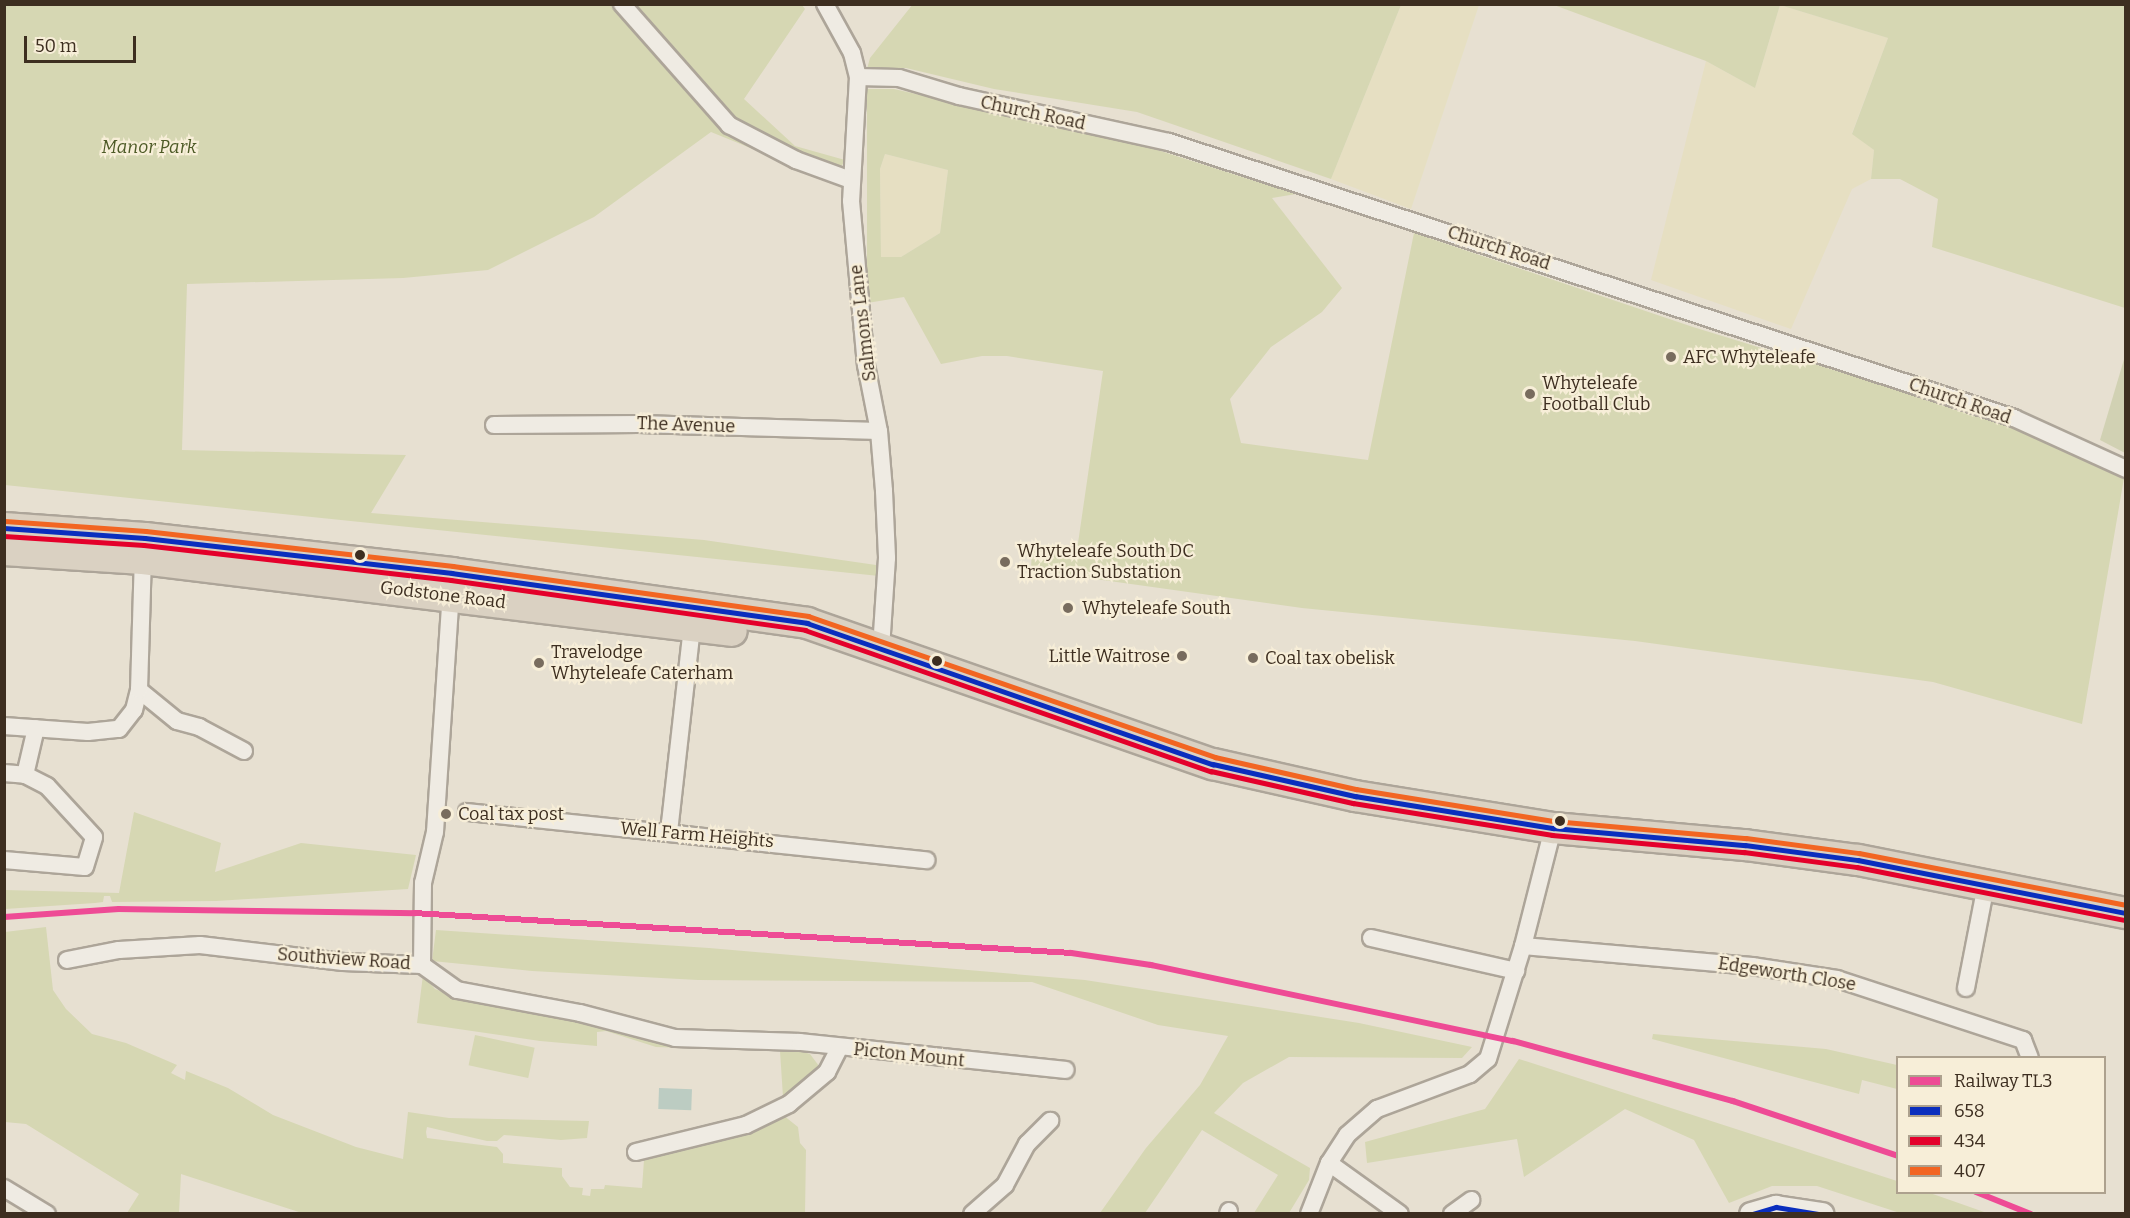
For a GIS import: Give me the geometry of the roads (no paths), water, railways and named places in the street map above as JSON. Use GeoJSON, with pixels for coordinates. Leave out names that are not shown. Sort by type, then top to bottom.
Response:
{"type":"FeatureCollection","features":[{"type":"Feature","properties":{"kind":"highway","name":"Godstone Road"},"geometry":{"type":"LineString","coordinates":[[4,528],[145,538],[451,585],[693,615],[880,649],[1213,764],[1355,796],[1553,828],[1745,844],[1858,860],[2126,913]]}},
{"type":"Feature","properties":{"kind":"highway","name":"Godstone Road"},"geometry":{"type":"LineString","coordinates":[[4,550],[143,559],[451,585]]}},
{"type":"Feature","properties":{"kind":"street"},"geometry":{"type":"LineString","coordinates":[[622,4],[729,125],[796,160],[851,180]]}},
{"type":"Feature","properties":{"kind":"street","name":"Salmons Lane"},"geometry":{"type":"LineString","coordinates":[[825,4],[852,53],[858,77],[857,145],[851,180],[861,319],[879,431],[887,558],[880,649]]}},
{"type":"Feature","properties":{"kind":"street","name":"Church Road"},"geometry":{"type":"LineString","coordinates":[[858,77],[899,78],[959,96],[1169,142],[2014,418],[2126,469]]}},
{"type":"Feature","properties":{"kind":"street","name":"The Avenue"},"geometry":{"type":"LineString","coordinates":[[494,425],[639,424],[879,431]]}},
{"type":"Feature","properties":{"kind":"street"},"geometry":{"type":"LineString","coordinates":[[4,726],[88,732],[119,729],[134,710],[139,690],[143,559]]}},
{"type":"Feature","properties":{"kind":"street"},"geometry":{"type":"LineString","coordinates":[[422,965],[423,883],[435,832],[451,585]]}},
{"type":"Feature","properties":{"kind":"street"},"geometry":{"type":"LineString","coordinates":[[669,832],[693,615]]}},
{"type":"Feature","properties":{"kind":"street"},"geometry":{"type":"LineString","coordinates":[[139,690],[177,721],[199,727],[244,751]]}},
{"type":"Feature","properties":{"kind":"street"},"geometry":{"type":"LineString","coordinates":[[24,776],[36,728]]}},
{"type":"Feature","properties":{"kind":"street"},"geometry":{"type":"LineString","coordinates":[[4,773],[24,776],[47,786],[94,837],[85,867],[4,860]]}},
{"type":"Feature","properties":{"kind":"street","name":"Well Farm Heights"},"geometry":{"type":"LineString","coordinates":[[467,812],[927,860]]}},
{"type":"Feature","properties":{"kind":"street"},"geometry":{"type":"LineString","coordinates":[[1309,1214],[1329,1163],[1347,1135],[1377,1109],[1480,1069],[1488,1059],[1516,971],[1553,828]]}},
{"type":"Feature","properties":{"kind":"street"},"geometry":{"type":"LineString","coordinates":[[1966,988],[1986,885]]}},
{"type":"Feature","properties":{"kind":"street"},"geometry":{"type":"LineString","coordinates":[[1371,938],[1516,971]]}},
{"type":"Feature","properties":{"kind":"street","name":"Southview Road"},"geometry":{"type":"LineString","coordinates":[[67,960],[119,950],[200,945],[343,962],[422,965],[457,990],[580,1013],[675,1038],[753,1040]]}},
{"type":"Feature","properties":{"kind":"street","name":"Edgeworth Close"},"geometry":{"type":"LineString","coordinates":[[1523,946],[1752,966],[1837,979],[2023,1040],[2029,1056]]}},
{"type":"Feature","properties":{"kind":"street","name":"Picton Mount"},"geometry":{"type":"LineString","coordinates":[[753,1040],[1066,1070]]}},
{"type":"Feature","properties":{"kind":"street"},"geometry":{"type":"LineString","coordinates":[[636,1152],[746,1125],[789,1104],[827,1072],[840,1047]]}},
{"type":"Feature","properties":{"kind":"street"},"geometry":{"type":"LineString","coordinates":[[972,1214],[1005,1185],[1027,1144],[1050,1121]]}},
{"type":"Feature","properties":{"kind":"street"},"geometry":{"type":"LineString","coordinates":[[1329,1163],[1400,1214]]}},
{"type":"Feature","properties":{"kind":"street"},"geometry":{"type":"LineString","coordinates":[[4,1188],[47,1214]]}},
{"type":"Feature","properties":{"kind":"street"},"geometry":{"type":"LineString","coordinates":[[1452,1214],[1472,1200]]}},
{"type":"Feature","properties":{"kind":"street"},"geometry":{"type":"LineString","coordinates":[[1751,1214],[1776,1207],[1822,1214]]}},
{"type":"Feature","properties":{"kind":"rail line","name":"TL3"},"geometry":{"type":"LineString","coordinates":[[4,917],[119,909],[414,913],[1071,953],[1151,965],[1513,1041],[1733,1101],[1896,1155]]}},
{"type":"Feature","properties":{"kind":"rail line","name":"TL3"},"geometry":{"type":"LineString","coordinates":[[1981,1194],[2031,1214]]}},
{"type":"Feature","properties":{"kind":"place","name":"AFC Whyteleafe"},"geometry":{"type":"Point","coordinates":[1671,357]}},
{"type":"Feature","properties":{"kind":"place","name":"Whyteleafe Football Club"},"geometry":{"type":"Point","coordinates":[1530,394]}},
{"type":"Feature","properties":{"kind":"place","name":"Whyteleafe South DC Traction Substation"},"geometry":{"type":"Point","coordinates":[1005,562]}},
{"type":"Feature","properties":{"kind":"place","name":"Whyteleafe South"},"geometry":{"type":"Point","coordinates":[1068,608]}},
{"type":"Feature","properties":{"kind":"place","name":"Little Waitrose"},"geometry":{"type":"Point","coordinates":[1182,656]}},
{"type":"Feature","properties":{"kind":"place","name":"Coal tax obelisk"},"geometry":{"type":"Point","coordinates":[1253,658]}},
{"type":"Feature","properties":{"kind":"place","name":"Travelodge Whyteleafe Caterham"},"geometry":{"type":"Point","coordinates":[539,663]}},
{"type":"Feature","properties":{"kind":"place","name":"Coal tax post"},"geometry":{"type":"Point","coordinates":[446,814]}},
{"type":"Feature","properties":{"kind":"park label","name":"Manor Park"},"geometry":{"type":"Point","coordinates":[149,147]}}]}
